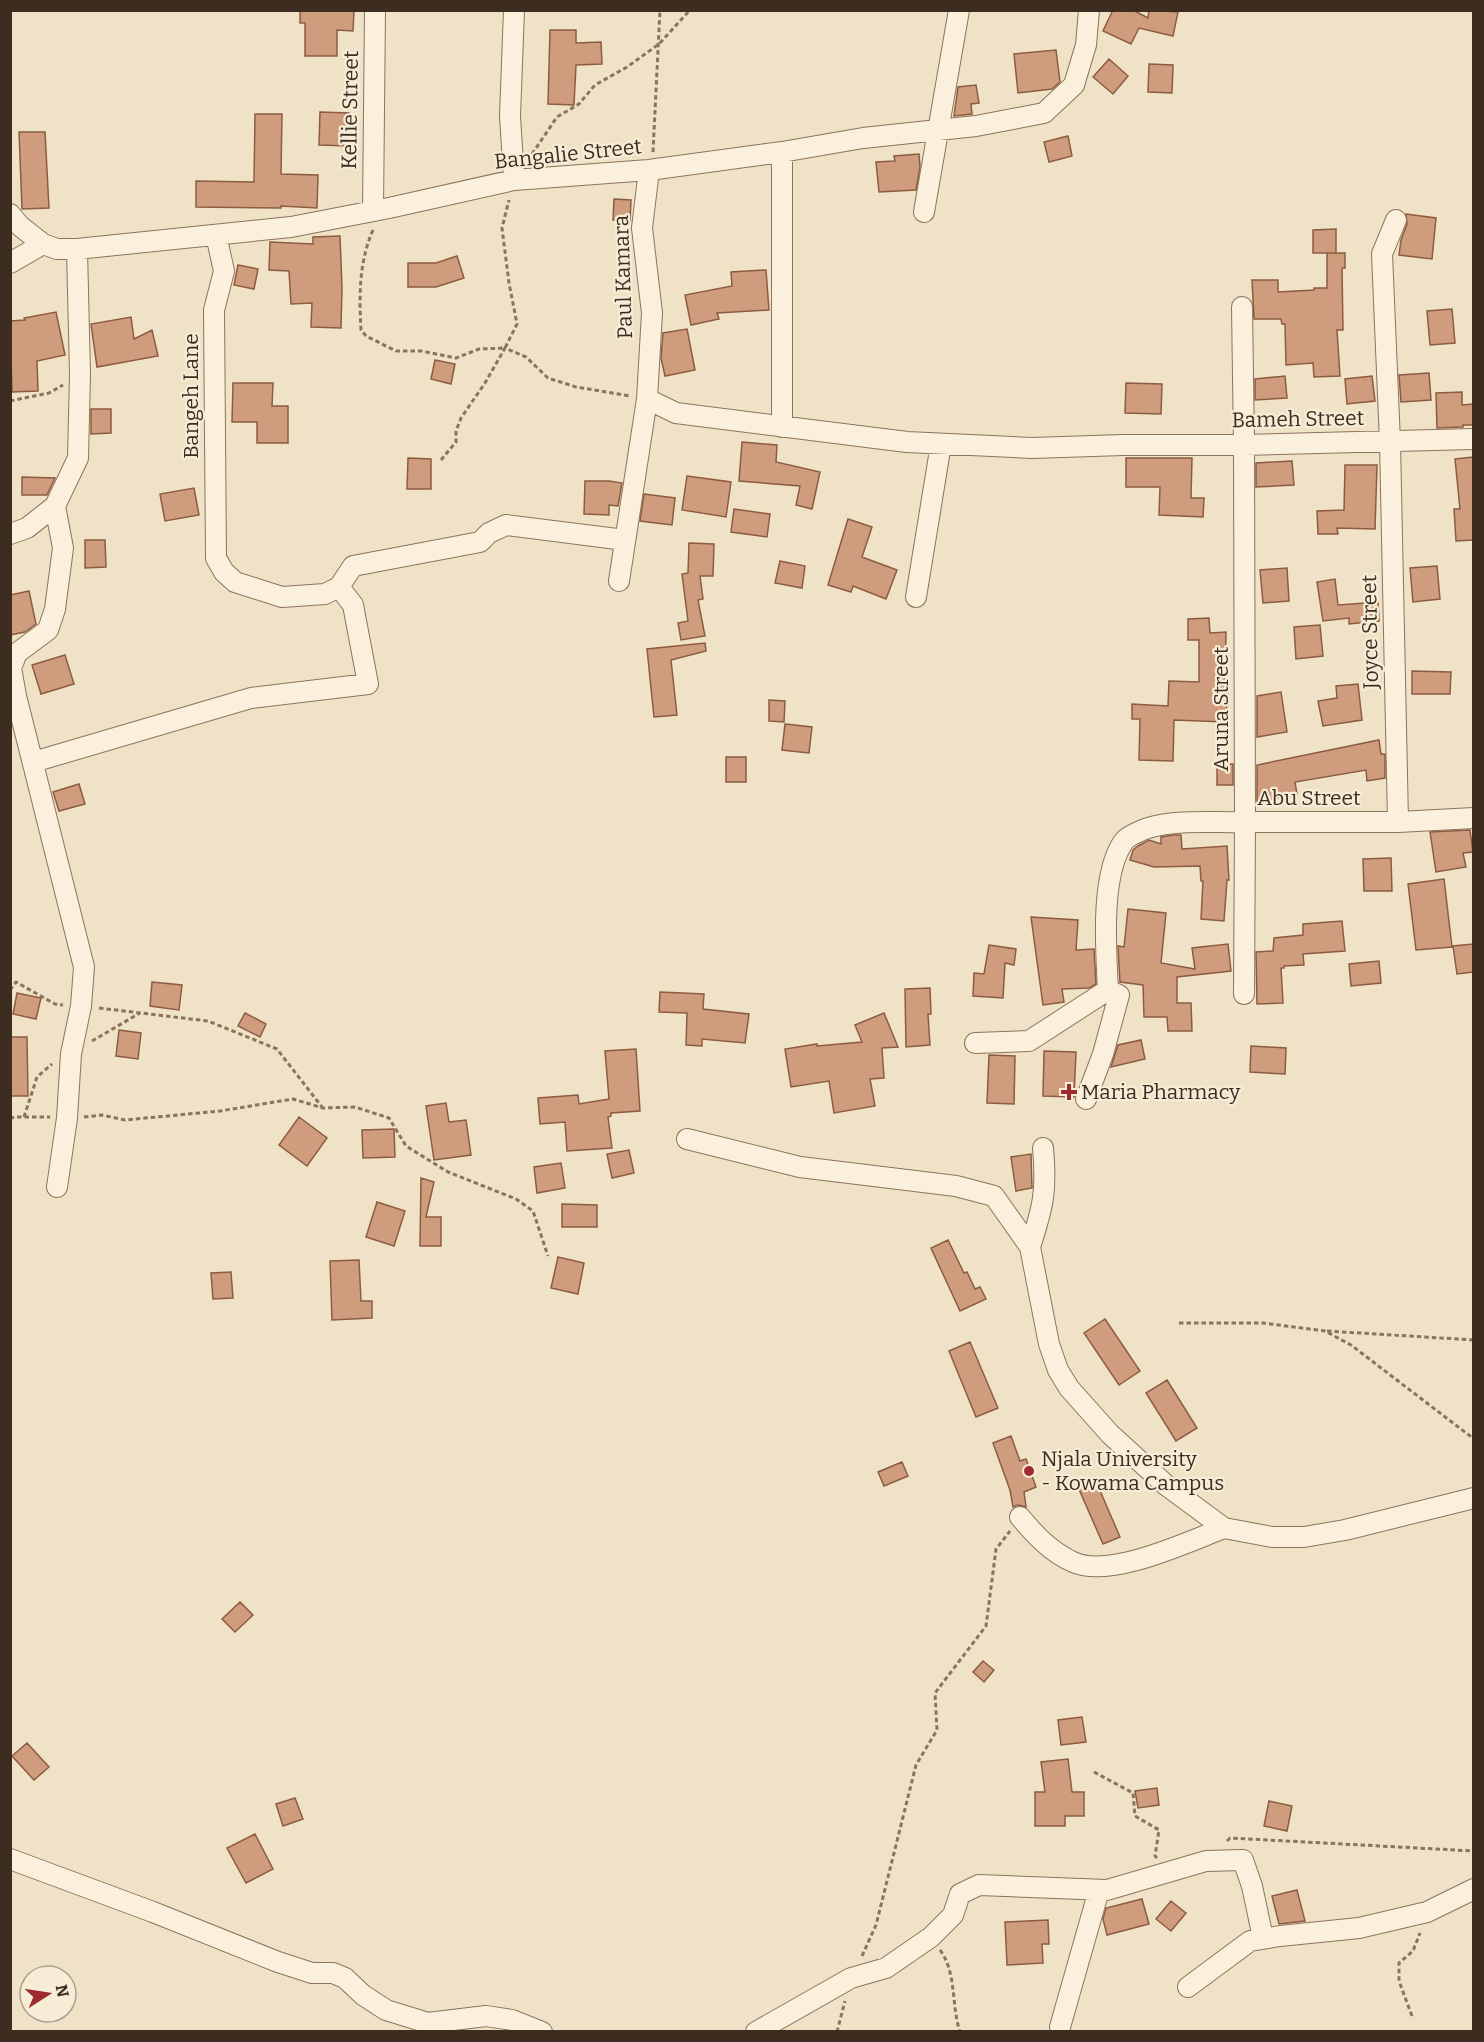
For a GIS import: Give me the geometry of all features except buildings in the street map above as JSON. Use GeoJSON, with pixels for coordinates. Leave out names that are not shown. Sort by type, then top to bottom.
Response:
{"type":"FeatureCollection","features":[{"type":"Feature","properties":{"kind":"street","name":"Kellie Street"},"geometry":{"type":"LineString","coordinates":[[375,10],[381,209]]}},
{"type":"Feature","properties":{"kind":"street"},"geometry":{"type":"LineString","coordinates":[[514,10],[510,116],[514,180]]}},
{"type":"Feature","properties":{"kind":"street"},"geometry":{"type":"LineString","coordinates":[[924,212],[959,10]]}},
{"type":"Feature","properties":{"kind":"street","name":"Bangalie Street"},"geometry":{"type":"LineString","coordinates":[[50,247],[77,249],[216,236],[291,226],[514,180],[649,170],[782,152],[863,138],[976,126],[1044,113],[1074,85],[1086,45],[1089,10]]}},
{"type":"Feature","properties":{"kind":"street"},"geometry":{"type":"LineString","coordinates":[[782,152],[782,427]]}},
{"type":"Feature","properties":{"kind":"street","name":"Paul Kamara"},"geometry":{"type":"LineString","coordinates":[[619,581],[647,399],[652,313],[642,228],[649,170]]}},
{"type":"Feature","properties":{"kind":"street"},"geometry":{"type":"LineString","coordinates":[[10,214],[20,226],[50,247]]}},
{"type":"Feature","properties":{"kind":"street","name":"Joyce Street"},"geometry":{"type":"LineString","coordinates":[[1396,220],[1382,254],[1390,442],[1398,822]]}},
{"type":"Feature","properties":{"kind":"street","name":"Bangeh Lane"},"geometry":{"type":"LineString","coordinates":[[216,236],[224,271],[214,310],[216,558],[224,572],[235,582],[282,597],[326,594],[339,587]]}},
{"type":"Feature","properties":{"kind":"street"},"geometry":{"type":"LineString","coordinates":[[10,263],[50,247]]}},
{"type":"Feature","properties":{"kind":"street"},"geometry":{"type":"LineString","coordinates":[[10,534],[27,528],[56,506],[78,458],[80,374],[77,249]]}},
{"type":"Feature","properties":{"kind":"street","name":"Aruna Street"},"geometry":{"type":"LineString","coordinates":[[1242,307],[1245,822]]}},
{"type":"Feature","properties":{"kind":"street","name":"Bameh Street"},"geometry":{"type":"LineString","coordinates":[[647,399],[676,413],[907,442],[941,444],[1032,448],[1473,439]]}},
{"type":"Feature","properties":{"kind":"street"},"geometry":{"type":"LineString","coordinates":[[916,597],[941,444]]}},
{"type":"Feature","properties":{"kind":"street"},"geometry":{"type":"LineString","coordinates":[[56,506],[63,548],[55,609],[48,630],[17,653],[11,668],[84,967],[81,1006],[71,1053],[67,1118],[57,1187]]}},
{"type":"Feature","properties":{"kind":"street"},"geometry":{"type":"LineString","coordinates":[[33,762],[251,698],[368,684],[353,605],[339,587],[353,566],[480,542],[489,533],[506,525],[625,540]]}},
{"type":"Feature","properties":{"kind":"street","name":"Abu Street"},"geometry":{"type":"LineString","coordinates":[[1244,994],[1245,822],[1398,822],[1473,818]]}},
{"type":"Feature","properties":{"kind":"street"},"geometry":{"type":"LineString","coordinates":[[1086,1099],[1102,1054],[1113,993],[1105,926],[1114,862],[1125,839],[1148,828],[1173,824],[1245,822]]}},
{"type":"Feature","properties":{"kind":"street"},"geometry":{"type":"LineString","coordinates":[[975,1043],[1029,1041],[1113,993]]}},
{"type":"Feature","properties":{"kind":"street"},"geometry":{"type":"LineString","coordinates":[[687,1138],[800,1167],[956,1186],[994,1196],[1030,1247],[1049,1344],[1058,1370],[1069,1388],[1110,1434],[1167,1486],[1224,1528],[1272,1537],[1304,1537],[1345,1530],[1473,1498]]}},
{"type":"Feature","properties":{"kind":"street"},"geometry":{"type":"LineString","coordinates":[[1030,1247],[1045,1195],[1043,1148]]}},
{"type":"Feature","properties":{"kind":"street"},"geometry":{"type":"LineString","coordinates":[[1020,1517],[1040,1541],[1073,1563],[1098,1568],[1123,1564],[1224,1528]]}},
{"type":"Feature","properties":{"kind":"street"},"geometry":{"type":"LineString","coordinates":[[10,1859],[153,1912],[278,1962],[312,1973],[333,1973],[345,1978],[363,1995],[386,2010],[428,2023],[486,2016],[512,2020],[542,2031]]}},
{"type":"Feature","properties":{"kind":"street"},"geometry":{"type":"LineString","coordinates":[[756,2031],[852,1978],[886,1968],[931,1937],[953,1915],[960,1894],[979,1886],[1107,1890],[1206,1861],[1243,1860],[1252,1886],[1263,1938]]}},
{"type":"Feature","properties":{"kind":"street"},"geometry":{"type":"LineString","coordinates":[[1188,1987],[1250,1941],[1359,1928],[1427,1912],[1473,1889]]}},
{"type":"Feature","properties":{"kind":"street"},"geometry":{"type":"LineString","coordinates":[[1060,2027],[1099,1890]]}},
{"type":"Feature","properties":{"kind":"path"},"geometry":{"type":"LineString","coordinates":[[649,170],[653,151],[660,10]]}},
{"type":"Feature","properties":{"kind":"path"},"geometry":{"type":"LineString","coordinates":[[441,460],[456,442],[456,431],[460,418],[484,383],[517,324],[502,228],[514,180],[557,117],[579,104],[595,85],[627,68],[659,44],[690,10]]}},
{"type":"Feature","properties":{"kind":"path"},"geometry":{"type":"LineString","coordinates":[[381,209],[382,216],[371,236],[361,268],[360,330],[366,336],[396,351],[422,351],[456,358],[479,349],[505,348],[526,357],[548,378],[576,387],[647,399]]}},
{"type":"Feature","properties":{"kind":"path"},"geometry":{"type":"LineString","coordinates":[[10,401],[49,393],[80,374]]}},
{"type":"Feature","properties":{"kind":"path"},"geometry":{"type":"LineString","coordinates":[[10,990],[16,982],[55,1004],[208,1020],[277,1049],[323,1108]]}},
{"type":"Feature","properties":{"kind":"path"},"geometry":{"type":"LineString","coordinates":[[10,1119],[14,1117],[67,1118],[102,1114],[125,1120],[220,1111],[293,1099],[323,1108],[355,1107],[389,1118],[406,1146],[448,1172],[516,1199],[533,1210],[548,1256]]}},
{"type":"Feature","properties":{"kind":"path"},"geometry":{"type":"LineString","coordinates":[[1179,1323],[1263,1323],[1325,1331],[1473,1340]]}},
{"type":"Feature","properties":{"kind":"path"},"geometry":{"type":"LineString","coordinates":[[1325,1331],[1351,1345],[1473,1439]]}},
{"type":"Feature","properties":{"kind":"path"},"geometry":{"type":"LineString","coordinates":[[852,1978],[876,1925],[916,1765],[937,1730],[935,1693],[986,1626],[996,1549],[1020,1517]]}},
{"type":"Feature","properties":{"kind":"path"},"geometry":{"type":"LineString","coordinates":[[1094,1772],[1133,1793],[1135,1816],[1159,1830],[1155,1856],[1174,1870]]}},
{"type":"Feature","properties":{"kind":"path"},"geometry":{"type":"LineString","coordinates":[[1206,1861],[1230,1838],[1473,1851]]}},
{"type":"Feature","properties":{"kind":"path"},"geometry":{"type":"LineString","coordinates":[[1412,2016],[1399,1981],[1399,1963],[1413,1951],[1427,1912]]}},
{"type":"Feature","properties":{"kind":"path"},"geometry":{"type":"LineString","coordinates":[[931,1937],[947,1959],[955,2016],[960,2031]]}},
{"type":"Feature","properties":{"kind":"place","name":"Maria Pharmacy"},"geometry":{"type":"Point","coordinates":[1069,1092]}},
{"type":"Feature","properties":{"kind":"place","name":"Njala University - Kowama Campus"},"geometry":{"type":"Point","coordinates":[1029,1471]}}]}
